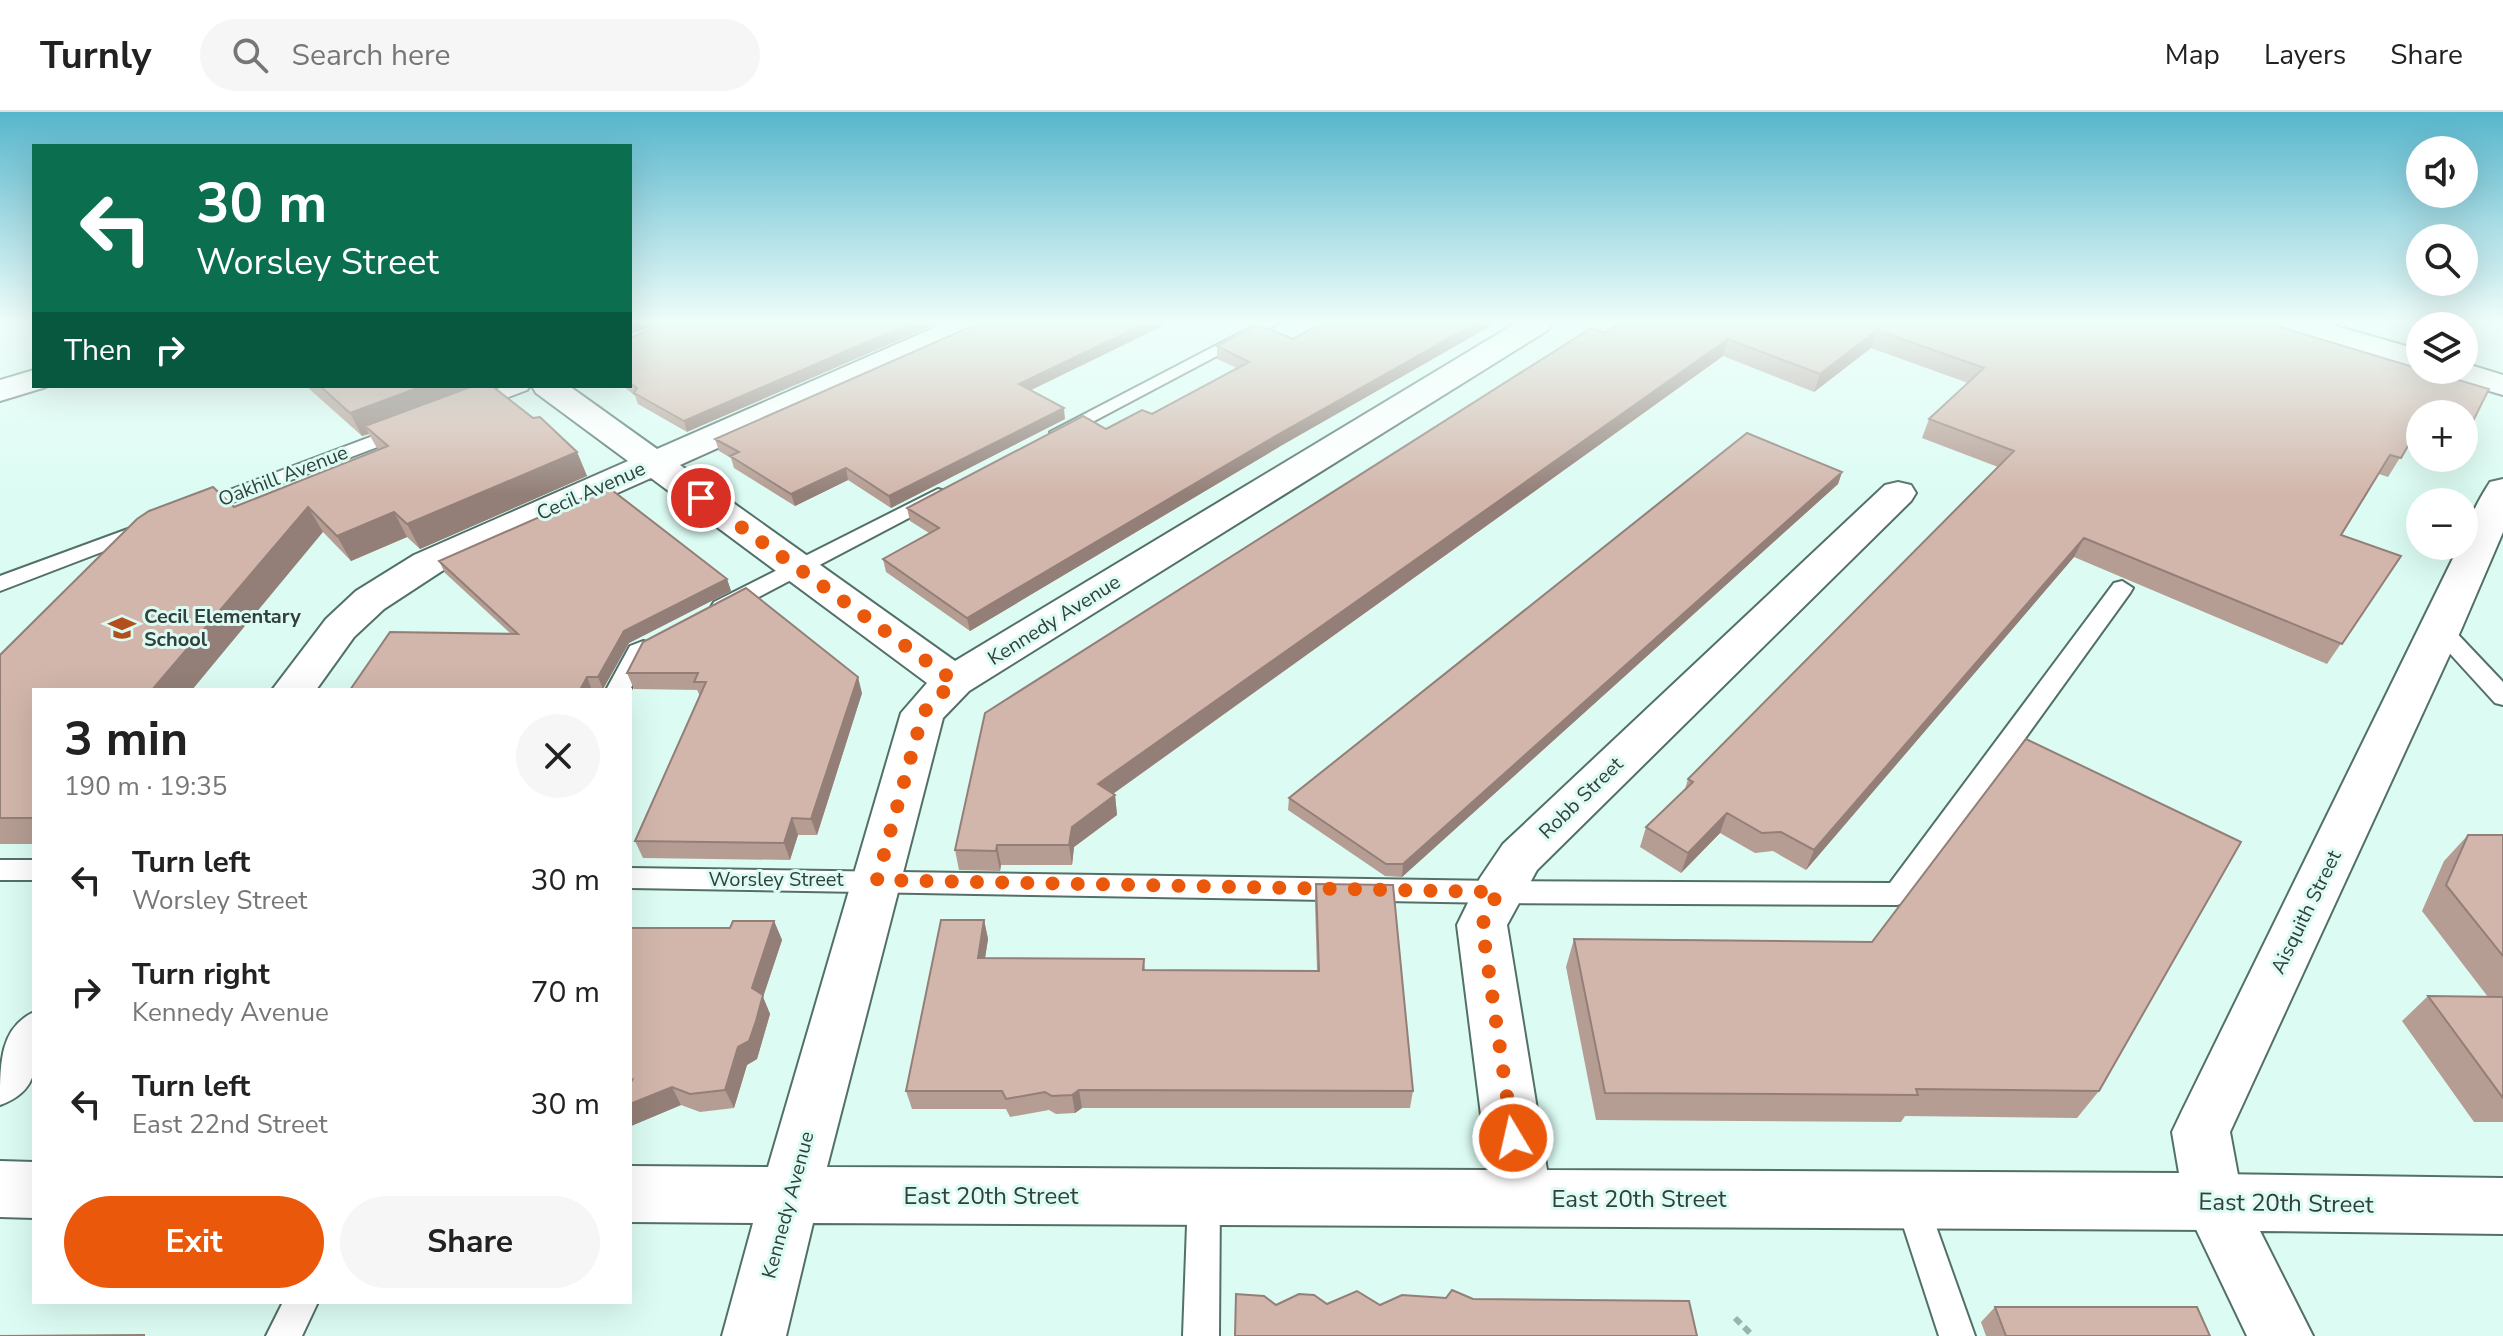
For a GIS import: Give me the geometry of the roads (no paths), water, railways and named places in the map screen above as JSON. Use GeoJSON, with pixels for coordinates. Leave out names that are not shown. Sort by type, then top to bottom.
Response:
{"type":"FeatureCollection","features":[{"type":"Feature","properties":{"kind":"street","name":"Cecil Avenue"},"geometry":{"type":"LineString","coordinates":[[295,688],[340,628],[370,600],[428,563],[841,380]]}},
{"type":"Feature","properties":{"kind":"street","name":"Kennedy Avenue"},"geometry":{"type":"LineString","coordinates":[[754,1336],[923,713],[954,681],[1444,380]]}},
{"type":"Feature","properties":{"kind":"street"},"geometry":{"type":"LineString","coordinates":[[0,391],[32,381]]}},
{"type":"Feature","properties":{"kind":"street"},"geometry":{"type":"LineString","coordinates":[[551,388],[954,681]]}},
{"type":"Feature","properties":{"kind":"street","name":"Aisquith Street"},"geometry":{"type":"LineString","coordinates":[[2281,1336],[2213,1202],[2201,1132],[2441,630],[2503,490]]}},
{"type":"Feature","properties":{"kind":"street","name":"Robb Street"},"geometry":{"type":"LineString","coordinates":[[1522,1198],[1482,925],[1498,892],[1520,857],[1898,493]]}},
{"type":"Feature","properties":{"kind":"street"},"geometry":{"type":"LineString","coordinates":[[0,1080],[32,1038]]}},
{"type":"Feature","properties":{"kind":"street"},"geometry":{"type":"LineString","coordinates":[[0,1189],[32,1190]]}},
{"type":"Feature","properties":{"kind":"street","name":"East 20th Street"},"geometry":{"type":"LineString","coordinates":[[632,1194],[2503,1206]]}},
{"type":"Feature","properties":{"kind":"lane"},"geometry":{"type":"LineString","coordinates":[[1048,438],[1160,380]]}},
{"type":"Feature","properties":{"kind":"lane"},"geometry":{"type":"LineString","coordinates":[[461,409],[516,388]]}},
{"type":"Feature","properties":{"kind":"lane","name":"Oakhill Avenue"},"geometry":{"type":"LineString","coordinates":[[0,584],[417,426]]}},
{"type":"Feature","properties":{"kind":"lane"},"geometry":{"type":"LineString","coordinates":[[704,616],[950,489]]}},
{"type":"Feature","properties":{"kind":"lane","name":"Worsley Street"},"geometry":{"type":"LineString","coordinates":[[632,878],[1498,892],[1897,894],[2122,588]]}},
{"type":"Feature","properties":{"kind":"lane"},"geometry":{"type":"LineString","coordinates":[[2441,630],[2503,697]]}},
{"type":"Feature","properties":{"kind":"lane"},"geometry":{"type":"LineString","coordinates":[[619,688],[638,651],[665,637]]}},
{"type":"Feature","properties":{"kind":"lane"},"geometry":{"type":"LineString","coordinates":[[0,870],[32,870]]}},
{"type":"Feature","properties":{"kind":"lane"},"geometry":{"type":"LineString","coordinates":[[1201,1336],[1204,1197]]}},
{"type":"Feature","properties":{"kind":"lane"},"geometry":{"type":"LineString","coordinates":[[1911,1201],[1957,1336]]}},
{"type":"Feature","properties":{"kind":"lane"},"geometry":{"type":"LineString","coordinates":[[284,1336],[300,1304]]}},
{"type":"Feature","properties":{"kind":"place","name":"Cecil Elementary School"},"geometry":{"type":"Point","coordinates":[122,628]}}]}
